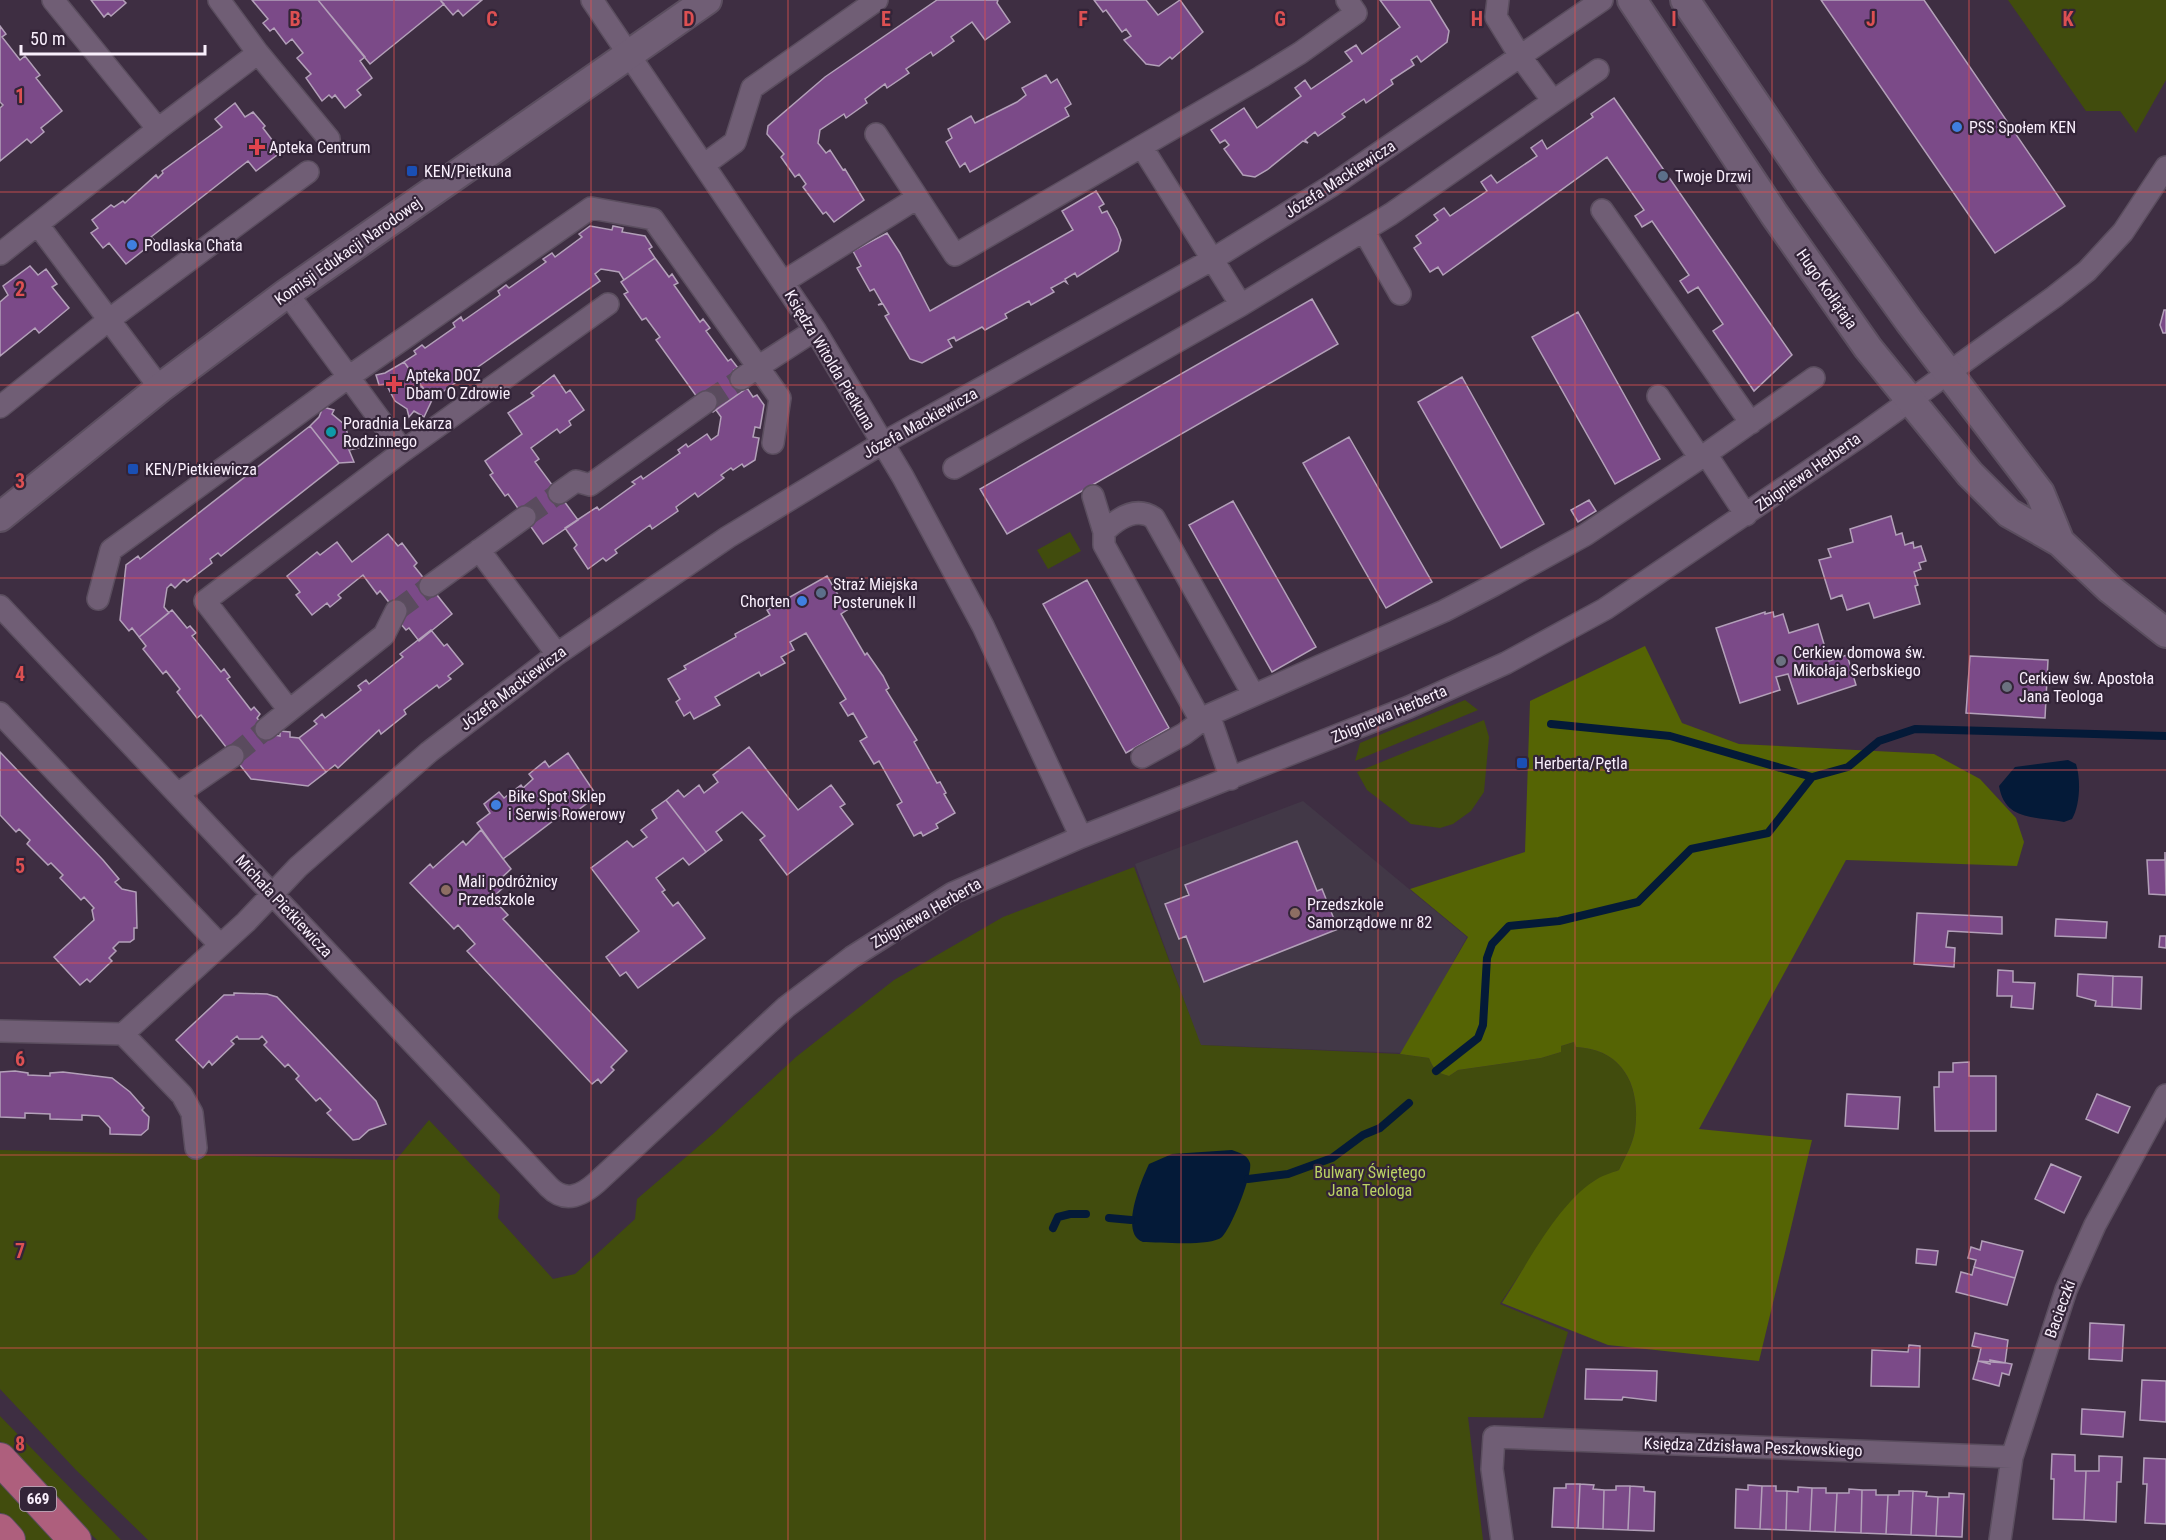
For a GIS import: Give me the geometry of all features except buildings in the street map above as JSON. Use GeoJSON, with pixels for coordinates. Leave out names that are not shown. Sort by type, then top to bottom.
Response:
{"type":"FeatureCollection","features":[{"type":"Feature","properties":{"kind":"main road","name":"669"},"geometry":{"type":"LineString","coordinates":[[0,1459],[75,1540]]}},
{"type":"Feature","properties":{"kind":"main road"},"geometry":{"type":"LineString","coordinates":[[0,1530],[9,1540]]}},
{"type":"Feature","properties":{"kind":"street"},"geometry":{"type":"LineString","coordinates":[[53,0],[158,129]]}},
{"type":"Feature","properties":{"kind":"street"},"geometry":{"type":"LineString","coordinates":[[219,0],[258,53],[329,139]]}},
{"type":"Feature","properties":{"kind":"street","name":"Księdza Witolda Pietkuna"},"geometry":{"type":"LineString","coordinates":[[592,0],[628,56],[705,164],[815,330],[939,543],[983,626],[1082,837]]}},
{"type":"Feature","properties":{"kind":"street","name":"Komisji Edukacji Narodowej"},"geometry":{"type":"LineString","coordinates":[[0,517],[160,388],[287,293],[707,0]]}},
{"type":"Feature","properties":{"kind":"street"},"geometry":{"type":"LineString","coordinates":[[705,164],[735,142],[752,88],[877,0]]}},
{"type":"Feature","properties":{"kind":"street"},"geometry":{"type":"LineString","coordinates":[[876,134],[955,255],[1300,54],[1356,13],[1347,0]]}},
{"type":"Feature","properties":{"kind":"street"},"geometry":{"type":"LineString","coordinates":[[1498,0],[1496,17],[1520,56],[1553,101]]}},
{"type":"Feature","properties":{"kind":"street","name":"Józefa Mackiewicza"},"geometry":{"type":"LineString","coordinates":[[123,1034],[220,945],[272,893],[429,752],[557,654],[728,537],[881,444],[1213,259],[1331,186],[1602,0]]}},
{"type":"Feature","properties":{"kind":"street","name":"Hugo Kołłątaja"},"geometry":{"type":"LineString","coordinates":[[1632,0],[1774,214],[1868,348],[1970,474],[2009,513],[2060,542],[2110,589],[2166,633]]}},
{"type":"Feature","properties":{"kind":"street","name":"Hugo Kołłątaja"},"geometry":{"type":"LineString","coordinates":[[1686,0],[1808,181],[1948,375],[2007,447],[2040,493],[2060,542]]}},
{"type":"Feature","properties":{"kind":"street"},"geometry":{"type":"LineString","coordinates":[[0,254],[258,53]]}},
{"type":"Feature","properties":{"kind":"street"},"geometry":{"type":"LineString","coordinates":[[954,468],[1241,305],[1364,231],[1598,70]]}},
{"type":"Feature","properties":{"kind":"street"},"geometry":{"type":"LineString","coordinates":[[1142,147],[1241,305]]}},
{"type":"Feature","properties":{"kind":"street","name":"Zbigniewa Herberta"},"geometry":{"type":"LineString","coordinates":[[572,1197],[596,1183],[786,1007],[852,957],[953,894],[1082,837],[1409,707],[1506,663],[1605,609],[1746,515],[1948,375],[2087,271],[2123,232],[2166,167]]}},
{"type":"Feature","properties":{"kind":"street"},"geometry":{"type":"LineString","coordinates":[[0,407],[110,319],[308,172]]}},
{"type":"Feature","properties":{"kind":"street"},"geometry":{"type":"LineString","coordinates":[[783,282],[917,198]]}},
{"type":"Feature","properties":{"kind":"street"},"geometry":{"type":"LineString","coordinates":[[99,599],[111,550],[350,376],[591,208],[653,219],[780,398],[773,443]]}},
{"type":"Feature","properties":{"kind":"street"},"geometry":{"type":"LineString","coordinates":[[1602,210],[1752,423]]}},
{"type":"Feature","properties":{"kind":"street"},"geometry":{"type":"LineString","coordinates":[[38,225],[160,388]]}},
{"type":"Feature","properties":{"kind":"street"},"geometry":{"type":"LineString","coordinates":[[1364,231],[1400,294]]}},
{"type":"Feature","properties":{"kind":"street"},"geometry":{"type":"LineString","coordinates":[[287,293],[403,451]]}},
{"type":"Feature","properties":{"kind":"street"},"geometry":{"type":"LineString","coordinates":[[289,710],[204,601],[403,451],[608,304]]}},
{"type":"Feature","properties":{"kind":"street"},"geometry":{"type":"LineString","coordinates":[[741,380],[758,366],[815,330]]}},
{"type":"Feature","properties":{"kind":"street"},"geometry":{"type":"LineString","coordinates":[[1142,757],[1184,734],[1205,718],[1253,694],[1444,610],[1586,535],[1752,423],[1814,378]]}},
{"type":"Feature","properties":{"kind":"street"},"geometry":{"type":"LineString","coordinates":[[1658,396],[1746,515]]}},
{"type":"Feature","properties":{"kind":"street"},"geometry":{"type":"LineString","coordinates":[[559,493],[576,481],[590,485],[706,402]]}},
{"type":"Feature","properties":{"kind":"street"},"geometry":{"type":"LineString","coordinates":[[1093,496],[1104,532],[1104,544],[1205,718],[1232,779]]}},
{"type":"Feature","properties":{"kind":"street"},"geometry":{"type":"LineString","coordinates":[[1104,532],[1133,512],[1147,513],[1154,518],[1253,694]]}},
{"type":"Feature","properties":{"kind":"street"},"geometry":{"type":"LineString","coordinates":[[430,586],[525,517]]}},
{"type":"Feature","properties":{"kind":"street"},"geometry":{"type":"LineString","coordinates":[[479,550],[557,654]]}},
{"type":"Feature","properties":{"kind":"street","name":"Michała Pietkiewicza"},"geometry":{"type":"LineString","coordinates":[[0,606],[549,1187],[562,1197],[572,1197]]}},
{"type":"Feature","properties":{"kind":"street"},"geometry":{"type":"LineString","coordinates":[[266,729],[384,635],[396,611]]}},
{"type":"Feature","properties":{"kind":"street"},"geometry":{"type":"LineString","coordinates":[[0,713],[220,945]]}},
{"type":"Feature","properties":{"kind":"street"},"geometry":{"type":"LineString","coordinates":[[179,793],[233,756]]}},
{"type":"Feature","properties":{"kind":"street"},"geometry":{"type":"LineString","coordinates":[[0,1031],[123,1034],[182,1095],[192,1113],[196,1148]]}},
{"type":"Feature","properties":{"kind":"street","name":"Bacieczki"},"geometry":{"type":"LineString","coordinates":[[2000,1540],[2012,1457],[2066,1290],[2095,1225],[2166,1095]]}},
{"type":"Feature","properties":{"kind":"street","name":"Księdza Zdzisława Peszkowskiego"},"geometry":{"type":"LineString","coordinates":[[1502,1540],[1492,1469],[1494,1437],[2012,1457]]}},
{"type":"Feature","properties":{"kind":"shaded area","name":"Przedszkole Samorządowe nr 82"},"geometry":{"type":"Polygon","coordinates":[[[1303,801],[1467,937],[1403,1053],[1200,1045],[1135,864],[1303,801]]]}},
{"type":"Feature","properties":{"kind":"green space"},"geometry":{"type":"Polygon","coordinates":[[[2008,0],[2166,0],[2166,80],[2136,133],[2120,111],[2086,111],[2008,0]]]}},
{"type":"Feature","properties":{"kind":"green space"},"geometry":{"type":"Polygon","coordinates":[[[1070,532],[1081,551],[1048,569],[1037,550],[1070,532]]]}},
{"type":"Feature","properties":{"kind":"green space"},"geometry":{"type":"Polygon","coordinates":[[[1645,646],[1682,723],[1739,744],[1934,754],[1980,779],[2016,818],[2024,842],[2017,866],[1846,860],[1699,1129],[1812,1140],[1759,1361],[1608,1345],[1502,1303],[1543,1237],[1567,1205],[1594,1181],[1619,1170],[1633,1140],[1636,1114],[1631,1085],[1617,1063],[1592,1049],[1576,1047],[1574,1042],[1561,1046],[1561,1052],[1541,1058],[1458,1070],[1449,1076],[1436,1070],[1429,1058],[1400,1054],[1468,937],[1410,889],[1525,852],[1530,701],[1645,646]]]}},
{"type":"Feature","properties":{"kind":"green space"},"geometry":{"type":"Polygon","coordinates":[[[1465,700],[1478,710],[1355,761],[1360,743],[1465,700]]]}},
{"type":"Feature","properties":{"kind":"green space"},"geometry":{"type":"Polygon","coordinates":[[[1484,720],[1489,737],[1484,792],[1471,811],[1453,824],[1440,828],[1411,824],[1367,790],[1357,772],[1484,720]]]}},
{"type":"Feature","properties":{"kind":"green space","name":"Bulwary Świętego Jana Teologa"},"geometry":{"type":"Polygon","coordinates":[[[1134,867],[1201,1045],[1400,1054],[1429,1058],[1436,1070],[1449,1076],[1458,1070],[1541,1058],[1561,1052],[1561,1046],[1574,1042],[1576,1047],[1592,1049],[1606,1055],[1625,1073],[1635,1099],[1636,1114],[1632,1140],[1619,1170],[1594,1181],[1574,1200],[1552,1226],[1500,1304],[1568,1332],[1543,1418],[1468,1417],[1483,1540],[148,1540],[76,1470],[0,1389],[0,1150],[396,1160],[429,1120],[500,1195],[498,1218],[553,1279],[575,1274],[635,1219],[637,1199],[714,1133],[796,1057],[894,980],[1003,917],[1134,867]]]}},
{"type":"Feature","properties":{"kind":"green space"},"geometry":{"type":"Polygon","coordinates":[[[0,1416],[121,1540],[97,1540],[62,1507],[0,1441],[0,1416]]]}},
{"type":"Feature","properties":{"kind":"green space"},"geometry":{"type":"Polygon","coordinates":[[[0,1481],[54,1540],[26,1540],[0,1512],[0,1481]]]}},
{"type":"Feature","properties":{"kind":"water"},"geometry":{"type":"Polygon","coordinates":[[[2068,760],[2076,764],[2079,777],[2078,800],[2072,819],[2064,822],[2022,815],[2007,806],[1999,786],[2015,767],[2068,760]]]}},
{"type":"Feature","properties":{"kind":"water"},"geometry":{"type":"Polygon","coordinates":[[[1232,1150],[1247,1158],[1250,1169],[1241,1201],[1231,1224],[1222,1237],[1207,1242],[1184,1243],[1143,1242],[1136,1237],[1132,1218],[1134,1206],[1149,1164],[1172,1154],[1232,1150]]]}},
{"type":"Feature","properties":{"kind":"waterway"},"geometry":{"type":"LineString","coordinates":[[1551,724],[1670,736],[1812,777]]}},
{"type":"Feature","properties":{"kind":"waterway"},"geometry":{"type":"LineString","coordinates":[[1436,1071],[1478,1038],[1483,1025],[1487,958],[1492,944],[1509,926],[1559,921],[1638,902],[1691,849],[1768,833],[1812,777],[1848,767],[1879,741],[1915,729],[2166,736]]}},
{"type":"Feature","properties":{"kind":"waterway"},"geometry":{"type":"LineString","coordinates":[[1248,1179],[1288,1174],[1332,1158],[1363,1135],[1380,1128],[1409,1103]]}},
{"type":"Feature","properties":{"kind":"waterway"},"geometry":{"type":"LineString","coordinates":[[1053,1228],[1058,1217],[1086,1214]]}},
{"type":"Feature","properties":{"kind":"waterway"},"geometry":{"type":"LineString","coordinates":[[1109,1218],[1131,1220]]}},
{"type":"Feature","properties":{"kind":"tunnel"},"geometry":{"type":"LineString","coordinates":[[706,402],[741,379]]}},
{"type":"Feature","properties":{"kind":"tunnel"},"geometry":{"type":"LineString","coordinates":[[525,517],[559,493]]}},
{"type":"Feature","properties":{"kind":"tunnel"},"geometry":{"type":"LineString","coordinates":[[396,611],[430,586]]}},
{"type":"Feature","properties":{"kind":"tunnel"},"geometry":{"type":"LineString","coordinates":[[233,756],[266,729]]}},
{"type":"Feature","properties":{"kind":"place","name":"PSS Społem KEN"},"geometry":{"type":"Point","coordinates":[1957,127]}},
{"type":"Feature","properties":{"kind":"place","name":"Apteka Centrum"},"geometry":{"type":"Point","coordinates":[257,147]}},
{"type":"Feature","properties":{"kind":"place","name":"KEN/Pietkuna"},"geometry":{"type":"Point","coordinates":[412,171]}},
{"type":"Feature","properties":{"kind":"place","name":"Twoje Drzwi"},"geometry":{"type":"Point","coordinates":[1663,176]}},
{"type":"Feature","properties":{"kind":"place","name":"Podlaska Chata"},"geometry":{"type":"Point","coordinates":[132,245]}},
{"type":"Feature","properties":{"kind":"place","name":"Apteka DOZ Dbam O Zdrowie"},"geometry":{"type":"Point","coordinates":[394,384]}},
{"type":"Feature","properties":{"kind":"place","name":"Poradnia Lekarza Rodzinnego"},"geometry":{"type":"Point","coordinates":[331,432]}},
{"type":"Feature","properties":{"kind":"place","name":"KEN/Pietkiewicza"},"geometry":{"type":"Point","coordinates":[133,469]}},
{"type":"Feature","properties":{"kind":"place","name":"Straż Miejska Posterunek II"},"geometry":{"type":"Point","coordinates":[821,593]}},
{"type":"Feature","properties":{"kind":"place","name":"Chorten"},"geometry":{"type":"Point","coordinates":[802,601]}},
{"type":"Feature","properties":{"kind":"place","name":"Cerkiew domowa św. Mikołaja Serbskiego"},"geometry":{"type":"Point","coordinates":[1781,661]}},
{"type":"Feature","properties":{"kind":"place","name":"Cerkiew św. Apostoła Jana Teologa"},"geometry":{"type":"Point","coordinates":[2007,687]}},
{"type":"Feature","properties":{"kind":"place","name":"Herberta/Pętla"},"geometry":{"type":"Point","coordinates":[1522,763]}},
{"type":"Feature","properties":{"kind":"place","name":"Bike Spot Sklep i Serwis Rowerowy"},"geometry":{"type":"Point","coordinates":[496,805]}},
{"type":"Feature","properties":{"kind":"place","name":"Mali podróżnicy Przedszkole"},"geometry":{"type":"Point","coordinates":[446,890]}},
{"type":"Feature","properties":{"kind":"place","name":"Przedszkole Samorządowe nr 82"},"geometry":{"type":"Point","coordinates":[1295,913]}}]}
